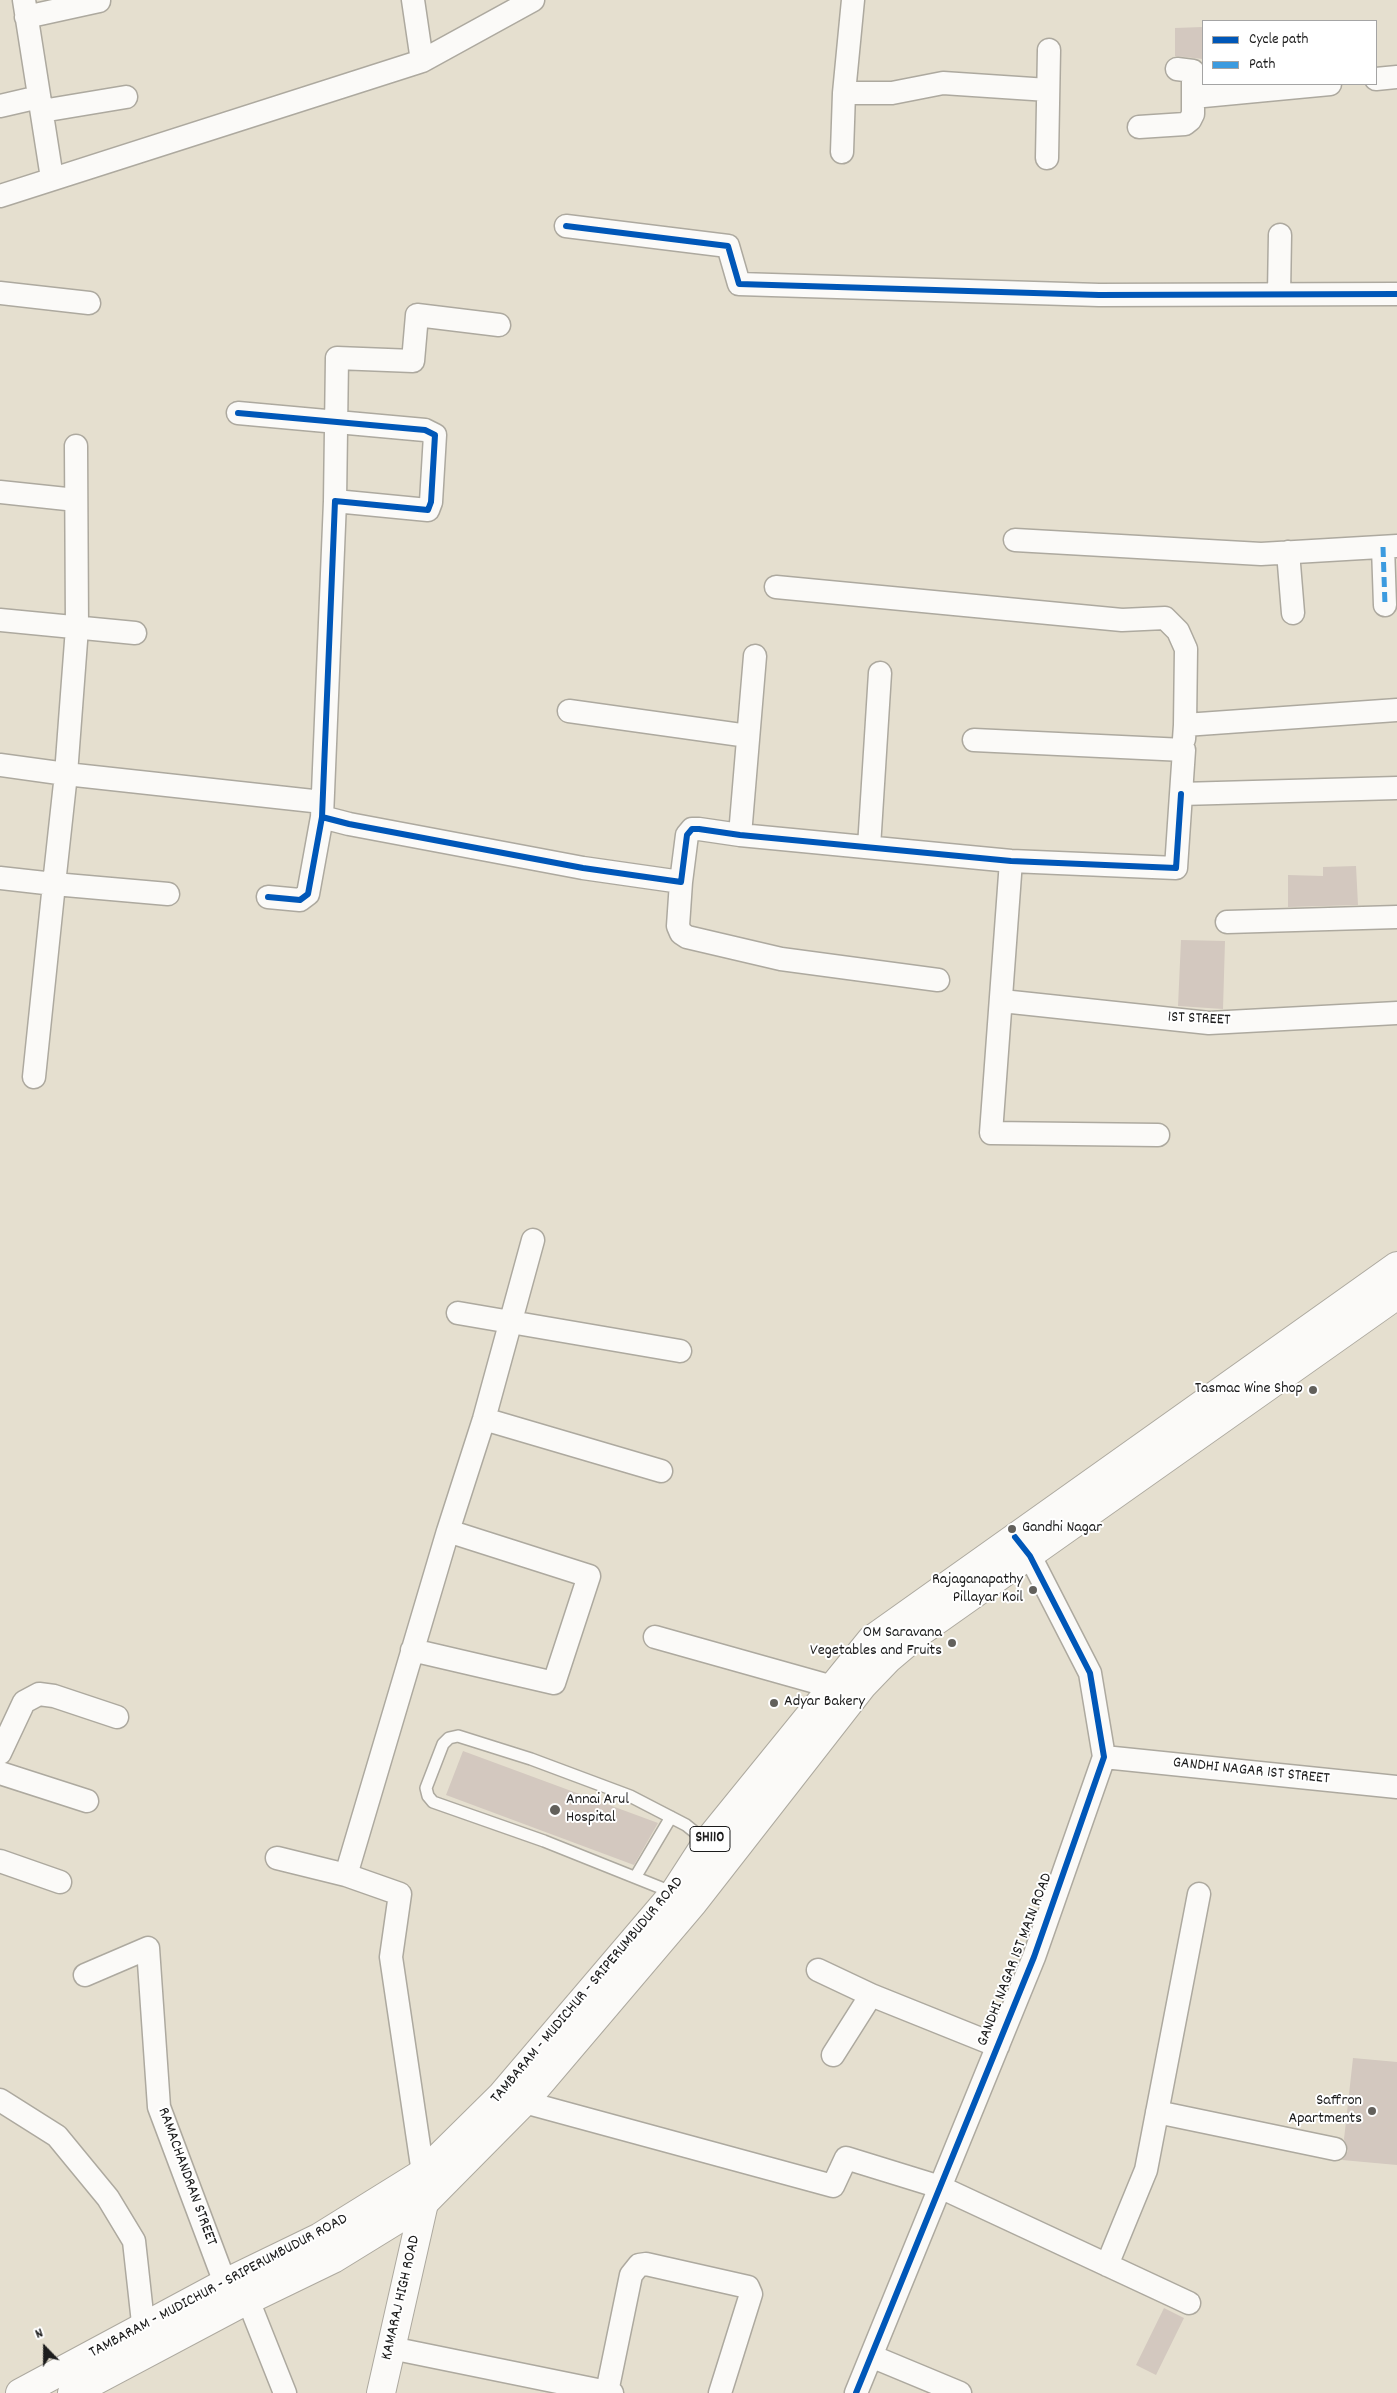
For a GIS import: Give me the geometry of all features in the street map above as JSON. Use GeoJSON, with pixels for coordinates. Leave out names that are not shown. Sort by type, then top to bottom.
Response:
{"type":"FeatureCollection","features":[{"type":"Feature","properties":{"kind":"main road","name":"TAMBARAM - MUDICHUR - SRIPERUMBUDUR ROAD"},"geometry":{"type":"LineString","coordinates":[[72,2393],[99,2386],[147,2353],[248,2300],[333,2259],[424,2203],[524,2102],[693,1903],[863,1685],[920,1632],[1023,1547],[1397,1266]]}},
{"type":"Feature","properties":{"kind":"main road","name":"TAMBARAM - MUDICHUR - SRIPERUMBUDUR ROAD"},"geometry":{"type":"LineString","coordinates":[[20,2393],[144,2325],[320,2237],[422,2173],[501,2096],[674,1893],[707,1842],[871,1640],[1023,1547],[1397,1295]]}},
{"type":"Feature","properties":{"kind":"main road","name":"KAMARAJ HIGH ROAD"},"geometry":{"type":"LineString","coordinates":[[381,2393],[424,2203],[422,2173]]}},
{"type":"Feature","properties":{"kind":"street"},"geometry":{"type":"LineString","coordinates":[[413,0],[422,61]]}},
{"type":"Feature","properties":{"kind":"street"},"geometry":{"type":"LineString","coordinates":[[0,196],[422,61],[533,0]]}},
{"type":"Feature","properties":{"kind":"street"},"geometry":{"type":"LineString","coordinates":[[842,152],[844,93],[853,0]]}},
{"type":"Feature","properties":{"kind":"street"},"geometry":{"type":"LineString","coordinates":[[52,178],[25,8],[99,1]]}},
{"type":"Feature","properties":{"kind":"street"},"geometry":{"type":"LineString","coordinates":[[1047,158],[1049,50]]}},
{"type":"Feature","properties":{"kind":"street"},"geometry":{"type":"LineString","coordinates":[[1139,126],[1184,124],[1193,114],[1193,71],[1177,69]]}},
{"type":"Feature","properties":{"kind":"street"},"geometry":{"type":"LineString","coordinates":[[1377,79],[1397,77]]}},
{"type":"Feature","properties":{"kind":"street"},"geometry":{"type":"LineString","coordinates":[[844,93],[892,93],[943,83],[1048,90]]}},
{"type":"Feature","properties":{"kind":"street"},"geometry":{"type":"LineString","coordinates":[[1193,97],[1319,85]]}},
{"type":"Feature","properties":{"kind":"street"},"geometry":{"type":"LineString","coordinates":[[0,106],[126,97]]}},
{"type":"Feature","properties":{"kind":"street"},"geometry":{"type":"LineString","coordinates":[[566,226],[728,246],[739,284],[1099,295],[1397,294]]}},
{"type":"Feature","properties":{"kind":"street"},"geometry":{"type":"LineString","coordinates":[[1279,294],[1280,236]]}},
{"type":"Feature","properties":{"kind":"street"},"geometry":{"type":"LineString","coordinates":[[0,293],[89,303]]}},
{"type":"Feature","properties":{"kind":"street"},"geometry":{"type":"LineString","coordinates":[[268,897],[300,900],[308,894],[322,809],[335,501],[338,358],[413,361],[417,314],[499,325]]}},
{"type":"Feature","properties":{"kind":"street"},"geometry":{"type":"LineString","coordinates":[[238,413],[425,430],[435,435],[431,502],[428,510],[335,501]]}},
{"type":"Feature","properties":{"kind":"street"},"geometry":{"type":"LineString","coordinates":[[34,1077],[66,774],[77,628],[76,446]]}},
{"type":"Feature","properties":{"kind":"street"},"geometry":{"type":"LineString","coordinates":[[0,492],[76,500]]}},
{"type":"Feature","properties":{"kind":"street"},"geometry":{"type":"LineString","coordinates":[[1015,540],[1261,554],[1390,547],[1385,605]]}},
{"type":"Feature","properties":{"kind":"street"},"geometry":{"type":"LineString","coordinates":[[1288,552],[1293,613]]}},
{"type":"Feature","properties":{"kind":"street"},"geometry":{"type":"LineString","coordinates":[[776,587],[1122,620],[1165,618],[1178,630],[1186,650],[1184,750],[1176,868],[1010,860],[692,829],[687,834],[681,882],[678,926],[680,933],[687,937],[781,959],[938,980]]}},
{"type":"Feature","properties":{"kind":"street"},"geometry":{"type":"LineString","coordinates":[[0,620],[135,633]]}},
{"type":"Feature","properties":{"kind":"street"},"geometry":{"type":"LineString","coordinates":[[740,835],[755,656]]}},
{"type":"Feature","properties":{"kind":"street"},"geometry":{"type":"LineString","coordinates":[[869,847],[880,672]]}},
{"type":"Feature","properties":{"kind":"street"},"geometry":{"type":"LineString","coordinates":[[1185,725],[1397,710]]}},
{"type":"Feature","properties":{"kind":"street"},"geometry":{"type":"LineString","coordinates":[[569,711],[748,736]]}},
{"type":"Feature","properties":{"kind":"street"},"geometry":{"type":"LineString","coordinates":[[974,740],[1184,750]]}},
{"type":"Feature","properties":{"kind":"street"},"geometry":{"type":"LineString","coordinates":[[0,766],[322,809],[349,824],[583,868],[681,882]]}},
{"type":"Feature","properties":{"kind":"street"},"geometry":{"type":"LineString","coordinates":[[1181,794],[1397,788]]}},
{"type":"Feature","properties":{"kind":"street"},"geometry":{"type":"LineString","coordinates":[[1010,860],[1002,1001],[991,1133],[1158,1135]]}},
{"type":"Feature","properties":{"kind":"street"},"geometry":{"type":"LineString","coordinates":[[0,878],[168,894]]}},
{"type":"Feature","properties":{"kind":"street"},"geometry":{"type":"LineString","coordinates":[[1228,922],[1397,917]]}},
{"type":"Feature","properties":{"kind":"street","name":"1ST STREET"},"geometry":{"type":"LineString","coordinates":[[1002,1001],[1209,1023],[1397,1013]]}},
{"type":"Feature","properties":{"kind":"street"},"geometry":{"type":"LineString","coordinates":[[346,1875],[448,1531],[484,1419],[533,1240]]}},
{"type":"Feature","properties":{"kind":"street"},"geometry":{"type":"LineString","coordinates":[[458,1313],[680,1352]]}},
{"type":"Feature","properties":{"kind":"street"},"geometry":{"type":"LineString","coordinates":[[484,1419],[661,1471]]}},
{"type":"Feature","properties":{"kind":"street"},"geometry":{"type":"LineString","coordinates":[[412,1650],[554,1683],[589,1576],[448,1531]]}},
{"type":"Feature","properties":{"kind":"street","name":"GANDHI NAGAR 1ST MAIN ROAD"},"geometry":{"type":"LineString","coordinates":[[856,2393],[1034,1957],[1104,1757],[1090,1673],[1023,1547]]}},
{"type":"Feature","properties":{"kind":"street"},"geometry":{"type":"LineString","coordinates":[[655,1637],[833,1687]]}},
{"type":"Feature","properties":{"kind":"street"},"geometry":{"type":"LineString","coordinates":[[0,1753],[24,1702],[39,1694],[54,1696],[117,1717]]}},
{"type":"Feature","properties":{"kind":"street","name":"GANDHI NAGAR 1ST STREET"},"geometry":{"type":"LineString","coordinates":[[1104,1757],[1397,1786]]}},
{"type":"Feature","properties":{"kind":"street"},"geometry":{"type":"LineString","coordinates":[[0,1773],[87,1801]]}},
{"type":"Feature","properties":{"kind":"street"},"geometry":{"type":"LineString","coordinates":[[277,1858],[346,1875],[400,1894],[391,1957],[422,2173]]}},
{"type":"Feature","properties":{"kind":"street"},"geometry":{"type":"LineString","coordinates":[[0,1861],[60,1882]]}},
{"type":"Feature","properties":{"kind":"street"},"geometry":{"type":"LineString","coordinates":[[1107,2265],[1146,2170],[1199,1894]]}},
{"type":"Feature","properties":{"kind":"street","name":"RAMACHANDRAN STREET"},"geometry":{"type":"LineString","coordinates":[[85,1975],[148,1948],[159,2107],[225,2283]]}},
{"type":"Feature","properties":{"kind":"street"},"geometry":{"type":"LineString","coordinates":[[818,1970],[870,1996],[998,2046]]}},
{"type":"Feature","properties":{"kind":"street"},"geometry":{"type":"LineString","coordinates":[[833,2055],[870,1996]]}},
{"type":"Feature","properties":{"kind":"street"},"geometry":{"type":"LineString","coordinates":[[0,2100],[57,2136],[108,2198],[134,2240],[147,2353]]}},
{"type":"Feature","properties":{"kind":"street"},"geometry":{"type":"LineString","coordinates":[[524,2102],[833,2186],[846,2158],[940,2187],[1189,2303]]}},
{"type":"Feature","properties":{"kind":"street"},"geometry":{"type":"LineString","coordinates":[[1157,2112],[1335,2149]]}},
{"type":"Feature","properties":{"kind":"street"},"geometry":{"type":"LineString","coordinates":[[391,2348],[610,2392],[631,2275],[640,2266],[646,2264],[748,2287],[751,2294],[720,2393]]}},
{"type":"Feature","properties":{"kind":"street"},"geometry":{"type":"LineString","coordinates":[[248,2300],[285,2393]]}},
{"type":"Feature","properties":{"kind":"street"},"geometry":{"type":"LineString","coordinates":[[871,2356],[960,2393]]}},
{"type":"Feature","properties":{"kind":"lane"},"geometry":{"type":"LineString","coordinates":[[674,1893],[636,1876],[433,1802],[428,1796],[426,1788],[442,1744],[449,1738],[458,1736],[531,1759],[630,1796],[686,1825],[707,1842]]}},
{"type":"Feature","properties":{"kind":"lane"},"geometry":{"type":"LineString","coordinates":[[636,1876],[671,1817]]}},
{"type":"Feature","properties":{"kind":"building"},"geometry":{"type":"Polygon","coordinates":[[[1202,27],[1202,59],[1175,56],[1175,28],[1202,27]]]}},
{"type":"Feature","properties":{"kind":"building"},"geometry":{"type":"Polygon","coordinates":[[[1356,866],[1358,905],[1288,907],[1288,875],[1323,876],[1323,867],[1356,866]]]}},
{"type":"Feature","properties":{"kind":"building"},"geometry":{"type":"Polygon","coordinates":[[[1181,940],[1225,941],[1223,1009],[1178,1006],[1181,940]]]}},
{"type":"Feature","properties":{"kind":"building","name":"Annai Arul Hospital"},"geometry":{"type":"Polygon","coordinates":[[[463,1751],[658,1823],[634,1865],[446,1795],[463,1751]]]}},
{"type":"Feature","properties":{"kind":"building","name":"Saffron Apartments"},"geometry":{"type":"Polygon","coordinates":[[[1353,2058],[1397,2062],[1397,2165],[1342,2160],[1348,2151],[1344,2139],[1353,2058]]]}},
{"type":"Feature","properties":{"kind":"building"},"geometry":{"type":"Polygon","coordinates":[[[1164,2308],[1184,2318],[1156,2375],[1136,2365],[1164,2308]]]}},
{"type":"Feature","properties":{"kind":"marked path"},"geometry":{"type":"LineString","coordinates":[[1383,547],[1385,605]]}},
{"type":"Feature","properties":{"kind":"cycle path"},"geometry":{"type":"LineString","coordinates":[[566,226],[728,246],[739,284],[1099,295],[1397,294]]}},
{"type":"Feature","properties":{"kind":"cycle path"},"geometry":{"type":"LineString","coordinates":[[238,413],[425,430],[435,435],[431,502],[428,510],[335,501],[322,817],[308,894],[300,900],[268,897]]}},
{"type":"Feature","properties":{"kind":"cycle path"},"geometry":{"type":"LineString","coordinates":[[322,817],[349,824],[583,868],[681,882],[687,835],[692,829],[1011,861],[1176,868],[1181,794]]}},
{"type":"Feature","properties":{"kind":"cycle path"},"geometry":{"type":"LineString","coordinates":[[856,2393],[1034,1957],[1104,1757],[1090,1673],[1030,1556],[1015,1537]]}},
{"type":"Feature","properties":{"kind":"place","name":"Tasmac Wine Shop"},"geometry":{"type":"Point","coordinates":[1313,1390]}},
{"type":"Feature","properties":{"kind":"place","name":"Gandhi Nagar"},"geometry":{"type":"Point","coordinates":[1012,1529]}},
{"type":"Feature","properties":{"kind":"place","name":"Rajaganapathy Pillayar Koil"},"geometry":{"type":"Point","coordinates":[1033,1590]}},
{"type":"Feature","properties":{"kind":"place","name":"OM Saravana Vegetables and Fruits"},"geometry":{"type":"Point","coordinates":[952,1643]}},
{"type":"Feature","properties":{"kind":"place","name":"Adyar Bakery"},"geometry":{"type":"Point","coordinates":[774,1703]}},
{"type":"Feature","properties":{"kind":"place","name":"Annai Arul Hospital"},"geometry":{"type":"Point","coordinates":[555,1810]}},
{"type":"Feature","properties":{"kind":"place","name":"Saffron Apartments"},"geometry":{"type":"Point","coordinates":[1372,2111]}}]}
